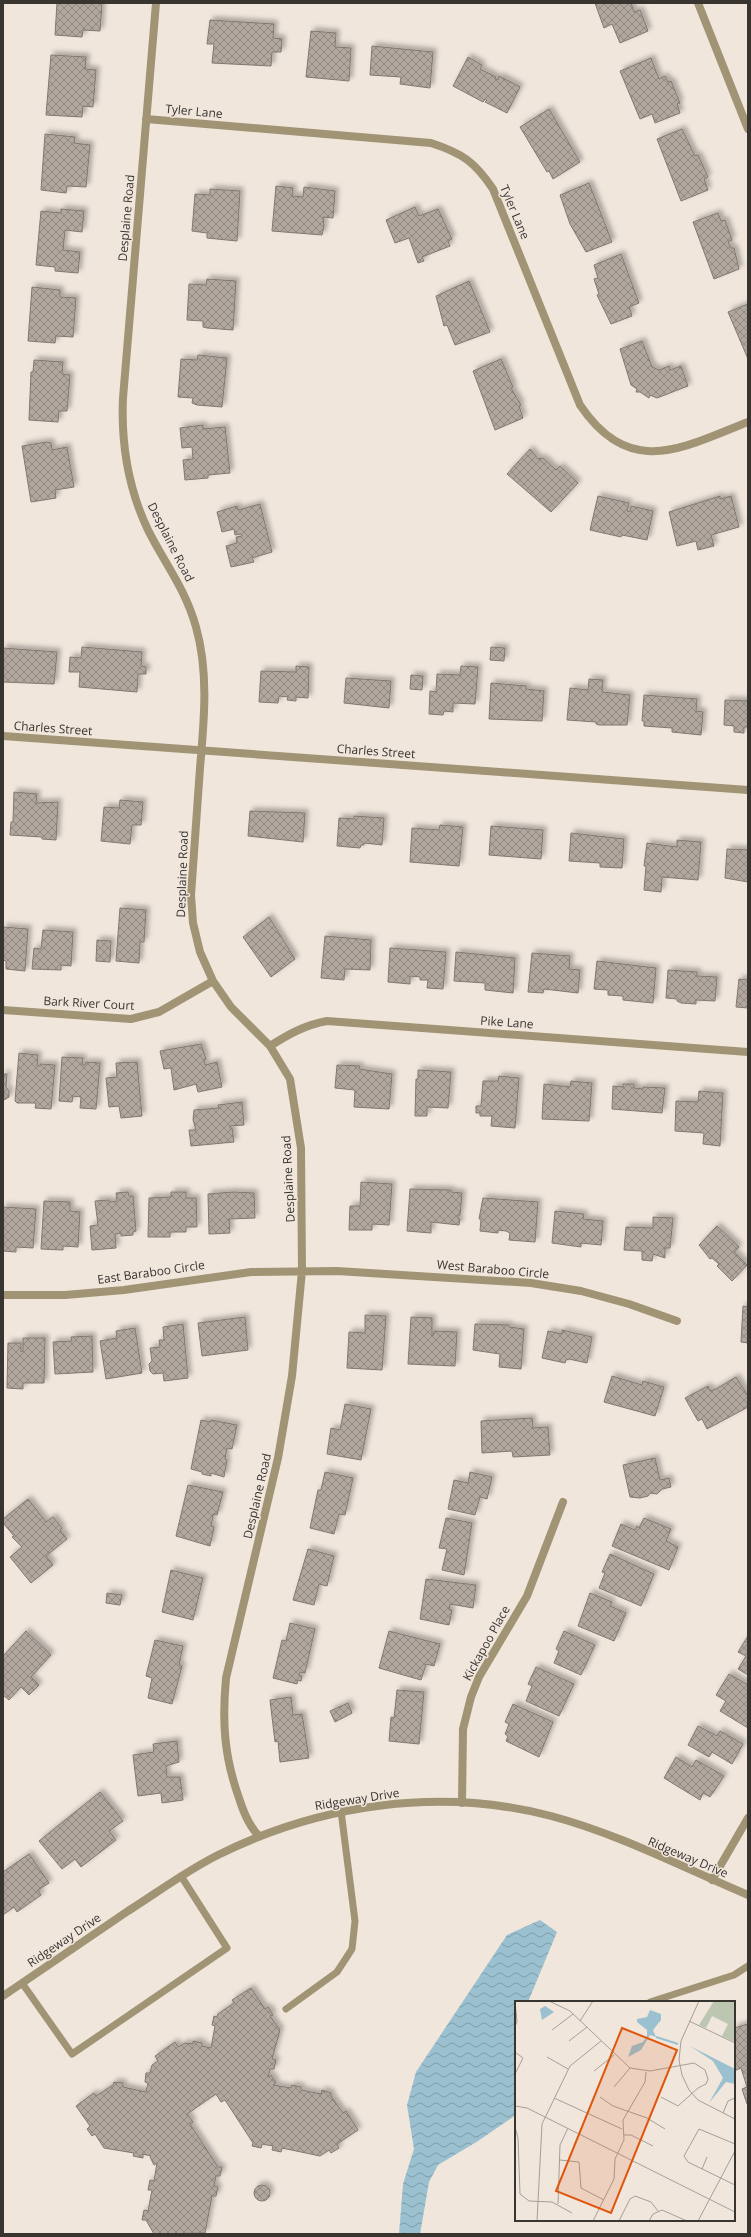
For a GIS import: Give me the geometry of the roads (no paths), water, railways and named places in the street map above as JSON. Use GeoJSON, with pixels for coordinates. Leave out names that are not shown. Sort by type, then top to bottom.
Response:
{"type":"FeatureCollection","features":[{"type":"Feature","properties":{"kind":"street","name":"Desplaine Road"},"geometry":{"type":"LineString","coordinates":[[156,3],[123,398],[122,421],[124,450],[134,494],[139,508],[148,530],[173,572],[186,599],[196,628],[202,655],[205,691],[192,902],[193,923],[200,952],[213,981],[231,1007],[270,1046],[290,1079],[301,1148],[302,1271],[292,1376],[278,1458],[226,1678],[223,1713],[224,1740],[230,1774],[242,1807],[254,1831],[259,1836]]}},
{"type":"Feature","properties":{"kind":"street"},"geometry":{"type":"LineString","coordinates":[[698,3],[748,129]]}},
{"type":"Feature","properties":{"kind":"street","name":"Tyler Lane"},"geometry":{"type":"LineString","coordinates":[[146,119],[431,143],[453,150],[468,159],[482,171],[493,189],[580,406],[592,423],[605,435],[620,444],[640,451],[658,452],[678,450],[748,422]]}},
{"type":"Feature","properties":{"kind":"street","name":"Charles Street"},"geometry":{"type":"LineString","coordinates":[[3,736],[748,790]]}},
{"type":"Feature","properties":{"kind":"street","name":"Bark River Court"},"geometry":{"type":"LineString","coordinates":[[3,1010],[131,1019],[159,1012],[213,981]]}},
{"type":"Feature","properties":{"kind":"street","name":"Pike Lane"},"geometry":{"type":"LineString","coordinates":[[270,1046],[296,1030],[308,1025],[327,1021],[748,1052]]}},
{"type":"Feature","properties":{"kind":"street","name":"East Baraboo Circle"},"geometry":{"type":"LineString","coordinates":[[3,1295],[65,1295],[124,1290],[251,1272],[302,1271]]}},
{"type":"Feature","properties":{"kind":"street","name":"West Baraboo Circle"},"geometry":{"type":"LineString","coordinates":[[302,1271],[531,1282],[581,1291],[629,1304],[677,1321]]}},
{"type":"Feature","properties":{"kind":"street","name":"Kickapoo Place"},"geometry":{"type":"LineString","coordinates":[[462,1803],[463,1728],[471,1697],[479,1677],[527,1596],[563,1502]]}},
{"type":"Feature","properties":{"kind":"street","name":"Ridgeway Drive"},"geometry":{"type":"LineString","coordinates":[[3,1996],[181,1876],[217,1855],[284,1826],[341,1811],[413,1802],[462,1803],[502,1807],[551,1816],[598,1831],[748,1895]]}},
{"type":"Feature","properties":{"kind":"street"},"geometry":{"type":"LineString","coordinates":[[712,1880],[748,1818]]}},
{"type":"Feature","properties":{"kind":"lane"},"geometry":{"type":"LineString","coordinates":[[286,2009],[337,1972],[352,1949],[355,1920],[341,1811]]}},
{"type":"Feature","properties":{"kind":"lane"},"geometry":{"type":"LineString","coordinates":[[22,1983],[72,2054],[227,1948],[181,1876]]}},
{"type":"Feature","properties":{"kind":"lane"},"geometry":{"type":"LineString","coordinates":[[653,2001],[734,1975],[748,1966]]}},
{"type":"Feature","properties":{"kind":"water"},"geometry":{"type":"Polygon","coordinates":[[[540,1920],[557,1932],[528,2001],[515,2001],[515,2116],[478,2141],[438,2165],[429,2182],[420,2234],[399,2234],[403,2184],[414,2149],[407,2105],[416,2072],[507,1935],[540,1920]]]}}]}
